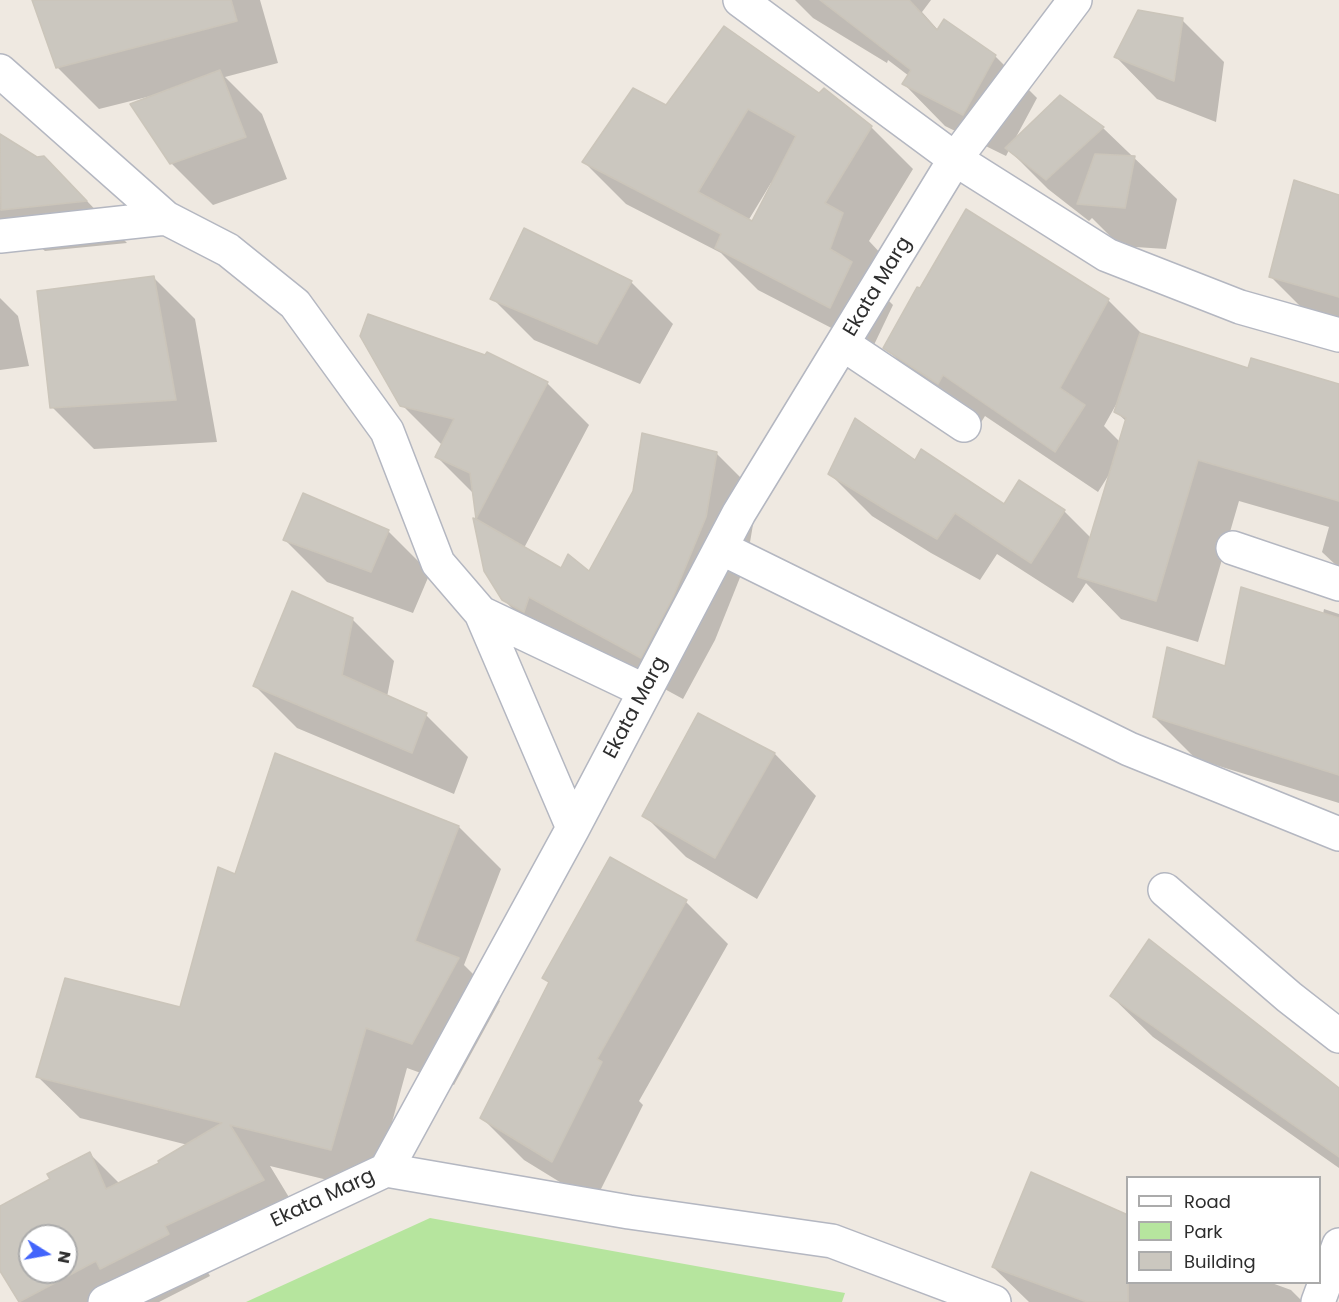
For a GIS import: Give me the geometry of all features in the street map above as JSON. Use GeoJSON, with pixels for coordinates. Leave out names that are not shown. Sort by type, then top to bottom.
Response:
{"type":"FeatureCollection","features":[{"type":"Feature","properties":{"kind":"street"},"geometry":{"type":"LineString","coordinates":[[740,0],[955,159],[1107,255],[1240,306],[1339,335]]}},
{"type":"Feature","properties":{"kind":"street","name":"Ekata Marg"},"geometry":{"type":"LineString","coordinates":[[105,1302],[386,1170],[573,828],[739,513],[955,159],[1075,0]]}},
{"type":"Feature","properties":{"kind":"street"},"geometry":{"type":"LineString","coordinates":[[0,71],[166,218],[228,250],[295,304],[387,430],[438,562],[481,613],[573,828]]}},
{"type":"Feature","properties":{"kind":"street"},"geometry":{"type":"LineString","coordinates":[[0,236],[166,218]]}},
{"type":"Feature","properties":{"kind":"street"},"geometry":{"type":"LineString","coordinates":[[843,344],[964,425]]}},
{"type":"Feature","properties":{"kind":"street"},"geometry":{"type":"LineString","coordinates":[[721,548],[1129,749],[1339,834]]}},
{"type":"Feature","properties":{"kind":"street"},"geometry":{"type":"LineString","coordinates":[[1233,548],[1339,584]]}},
{"type":"Feature","properties":{"kind":"street"},"geometry":{"type":"LineString","coordinates":[[481,613],[645,691]]}},
{"type":"Feature","properties":{"kind":"street"},"geometry":{"type":"LineString","coordinates":[[1165,890],[1289,997],[1339,1036]]}},
{"type":"Feature","properties":{"kind":"street"},"geometry":{"type":"LineString","coordinates":[[386,1170],[629,1212],[832,1241],[994,1302]]}},
{"type":"Feature","properties":{"kind":"street"},"geometry":{"type":"LineString","coordinates":[[1318,1302],[1339,1245]]}},
{"type":"Feature","properties":{"kind":"green space"},"geometry":{"type":"Polygon","coordinates":[[[430,1218],[845,1293],[842,1302],[246,1302],[430,1218]]]}},
{"type":"Feature","properties":{"kind":"building"},"geometry":{"type":"Polygon","coordinates":[[[32,0],[231,0],[237,21],[56,68],[32,0]]]}},
{"type":"Feature","properties":{"kind":"building"},"geometry":{"type":"Polygon","coordinates":[[[820,0],[909,0],[937,30],[944,19],[996,55],[963,115],[902,84],[911,70],[820,0]]]}},
{"type":"Feature","properties":{"kind":"building"},"geometry":{"type":"Polygon","coordinates":[[[1138,10],[1183,18],[1174,81],[1114,57],[1138,10]]]}},
{"type":"Feature","properties":{"kind":"building"},"geometry":{"type":"Polygon","coordinates":[[[724,26],[819,93],[824,88],[872,126],[825,203],[843,213],[830,249],[852,262],[830,308],[715,248],[721,234],[582,162],[633,88],[666,105],[724,26]],[[748,109],[698,192],[752,221],[796,136],[748,109]]]}},
{"type":"Feature","properties":{"kind":"building"},"geometry":{"type":"Polygon","coordinates":[[[220,70],[246,137],[170,164],[130,104],[220,70]]]}},
{"type":"Feature","properties":{"kind":"building"},"geometry":{"type":"Polygon","coordinates":[[[1060,95],[1104,127],[1046,180],[1005,148],[1060,95]]]}},
{"type":"Feature","properties":{"kind":"building"},"geometry":{"type":"Polygon","coordinates":[[[0,134],[37,157],[44,156],[87,201],[1,210],[0,134]]]}},
{"type":"Feature","properties":{"kind":"building"},"geometry":{"type":"Polygon","coordinates":[[[1095,154],[1135,156],[1125,208],[1077,204],[1095,154]]]}},
{"type":"Feature","properties":{"kind":"building"},"geometry":{"type":"Polygon","coordinates":[[[1294,180],[1339,195],[1339,297],[1269,277],[1294,180]]]}},
{"type":"Feature","properties":{"kind":"building"},"geometry":{"type":"Polygon","coordinates":[[[966,209],[1109,299],[1060,388],[1085,405],[1055,452],[943,375],[938,384],[883,348],[917,287],[920,288],[966,209]]]}},
{"type":"Feature","properties":{"kind":"building"},"geometry":{"type":"Polygon","coordinates":[[[524,228],[632,281],[597,344],[490,299],[524,228]]]}},
{"type":"Feature","properties":{"kind":"building"},"geometry":{"type":"Polygon","coordinates":[[[154,276],[176,400],[50,408],[37,291],[154,276]]]}},
{"type":"Feature","properties":{"kind":"building"},"geometry":{"type":"Polygon","coordinates":[[[368,314],[485,355],[487,352],[548,382],[476,519],[470,473],[435,457],[454,419],[400,406],[360,336],[368,314]]]}},
{"type":"Feature","properties":{"kind":"building"},"geometry":{"type":"Polygon","coordinates":[[[1140,333],[1248,368],[1251,358],[1339,384],[1339,501],[1198,460],[1156,601],[1078,577],[1126,418],[1114,412],[1140,333]]]}},
{"type":"Feature","properties":{"kind":"building"},"geometry":{"type":"Polygon","coordinates":[[[855,418],[915,460],[921,449],[1004,504],[1019,480],[1065,510],[1031,563],[955,513],[937,539],[828,474],[855,418]]]}},
{"type":"Feature","properties":{"kind":"building"},"geometry":{"type":"Polygon","coordinates":[[[642,433],[717,452],[706,517],[673,597],[641,658],[529,597],[524,612],[502,600],[484,571],[473,518],[561,568],[568,554],[589,571],[633,491],[642,433]]]}},
{"type":"Feature","properties":{"kind":"building"},"geometry":{"type":"Polygon","coordinates":[[[303,493],[389,530],[371,572],[283,540],[303,493]]]}},
{"type":"Feature","properties":{"kind":"building"},"geometry":{"type":"Polygon","coordinates":[[[1241,587],[1339,618],[1339,775],[1153,717],[1167,647],[1225,666],[1241,587]]]}},
{"type":"Feature","properties":{"kind":"building"},"geometry":{"type":"Polygon","coordinates":[[[292,591],[353,618],[342,675],[427,713],[412,753],[253,686],[292,591]]]}},
{"type":"Feature","properties":{"kind":"building"},"geometry":{"type":"Polygon","coordinates":[[[698,713],[775,753],[715,858],[642,816],[698,713]]]}},
{"type":"Feature","properties":{"kind":"building"},"geometry":{"type":"Polygon","coordinates":[[[275,753],[459,826],[415,941],[459,958],[412,1044],[366,1028],[331,1150],[230,1125],[264,1180],[165,1226],[169,1234],[100,1269],[96,1261],[78,1271],[78,1224],[18,1224],[18,1284],[53,1284],[19,1302],[0,1271],[0,1206],[50,1179],[47,1174],[90,1152],[106,1189],[159,1163],[158,1161],[222,1123],[36,1077],[65,978],[180,1007],[218,867],[235,874],[275,753]]]}},
{"type":"Feature","properties":{"kind":"building"},"geometry":{"type":"Polygon","coordinates":[[[610,857],[687,900],[597,1059],[602,1062],[552,1162],[480,1118],[549,982],[542,978],[610,857]]]}},
{"type":"Feature","properties":{"kind":"building"},"geometry":{"type":"Polygon","coordinates":[[[1149,939],[1339,1088],[1339,1157],[1110,996],[1149,939]]]}},
{"type":"Feature","properties":{"kind":"building"},"geometry":{"type":"Polygon","coordinates":[[[1031,1172],[1126,1214],[1128,1302],[1087,1302],[992,1267],[1031,1172]]]}}]}
